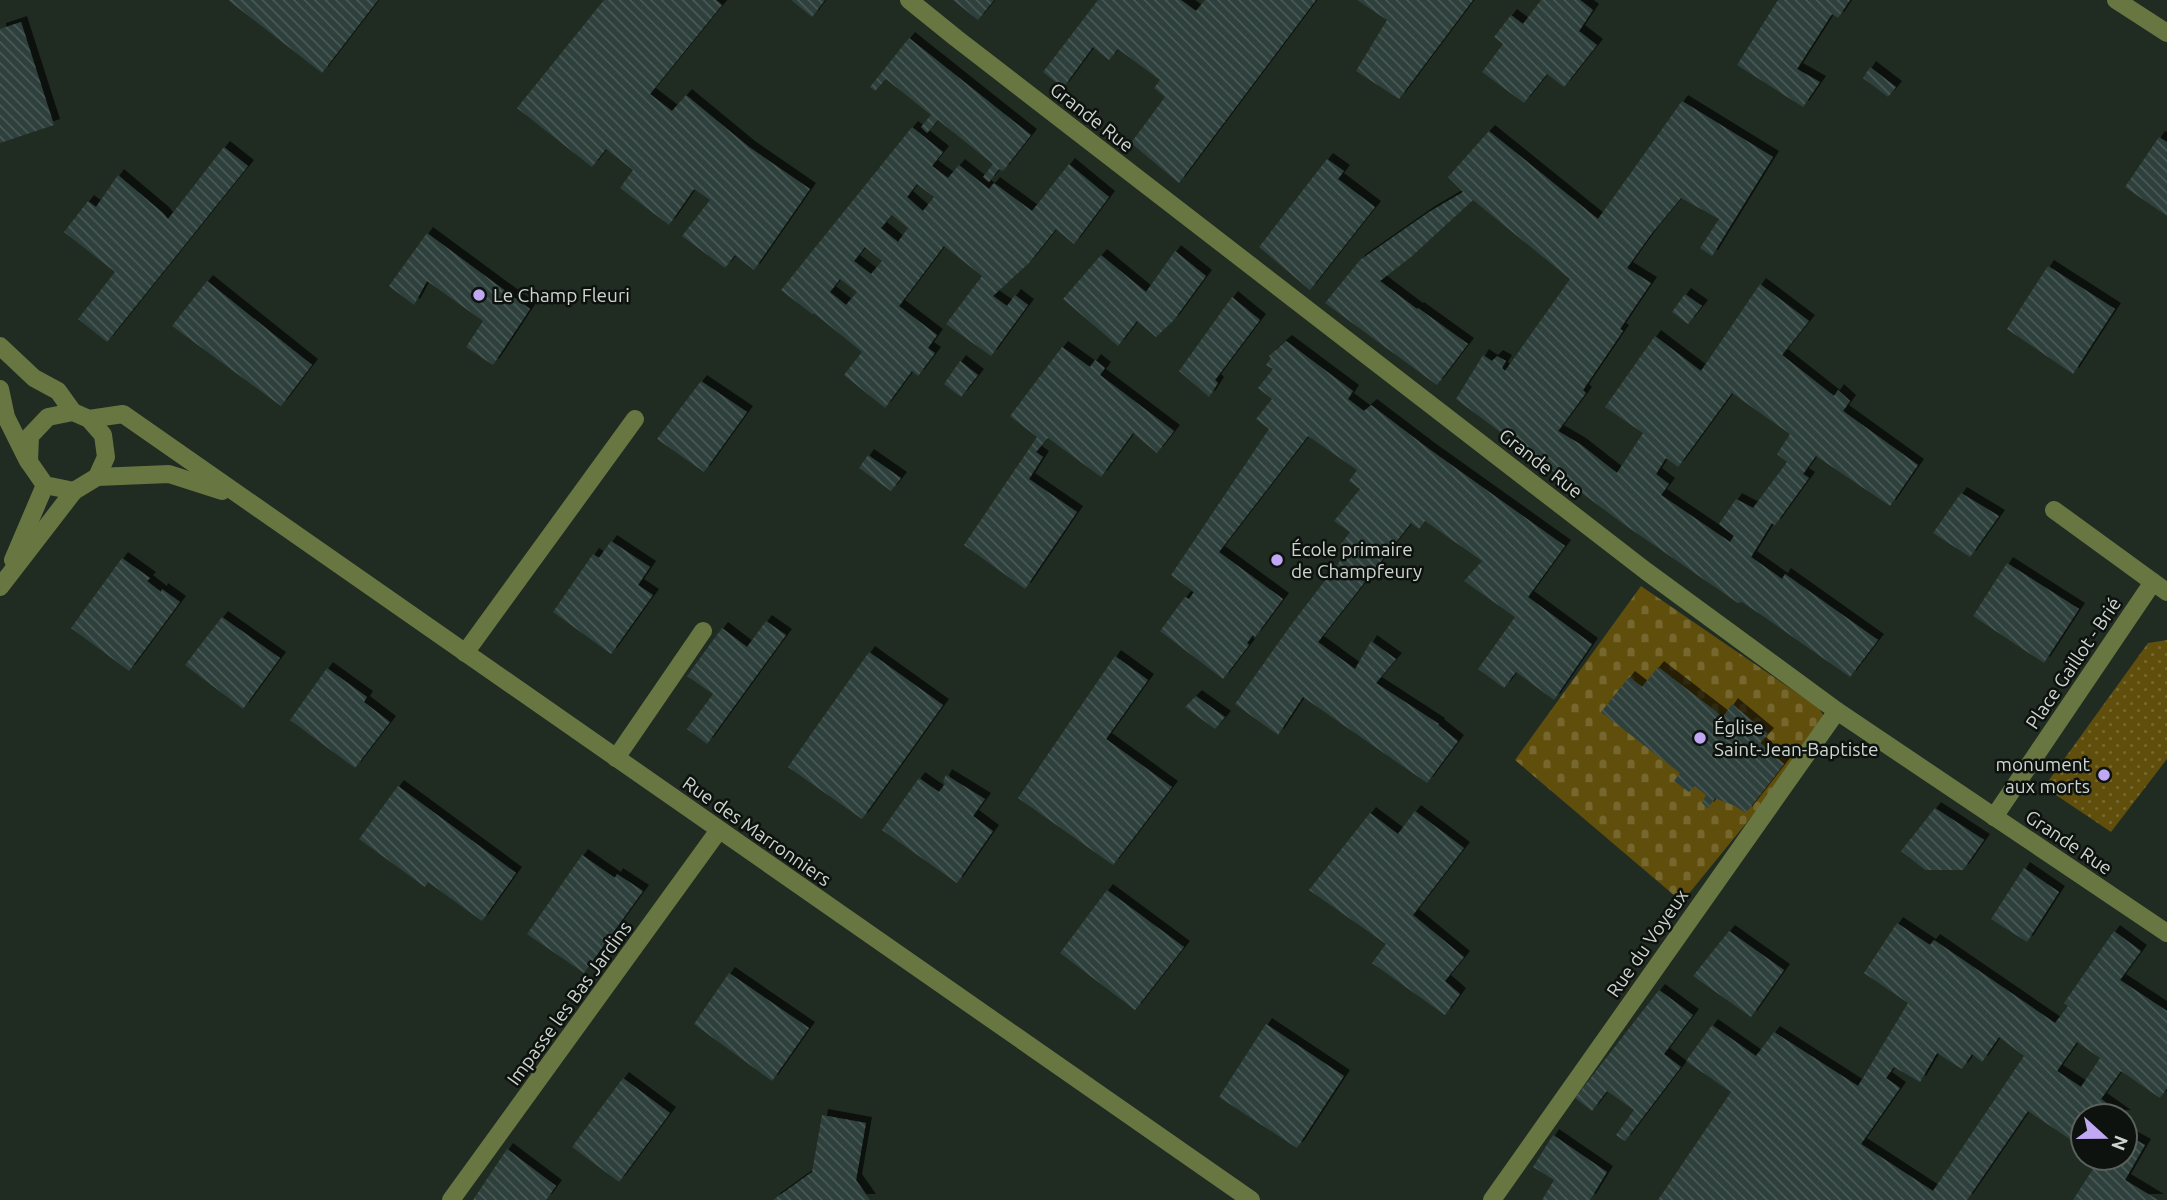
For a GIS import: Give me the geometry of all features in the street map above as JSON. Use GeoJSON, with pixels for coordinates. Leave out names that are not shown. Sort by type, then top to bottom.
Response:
{"type":"FeatureCollection","features":[{"type":"Feature","properties":{"kind":"street","name":"Grande Rue"},"geometry":{"type":"LineString","coordinates":[[909,0],[1646,571],[1837,711],[2167,933]]}},
{"type":"Feature","properties":{"kind":"street"},"geometry":{"type":"LineString","coordinates":[[2116,0],[2167,33]]}},
{"type":"Feature","properties":{"kind":"street"},"geometry":{"type":"LineString","coordinates":[[0,346],[34,377],[58,391],[103,435],[106,457],[97,477],[74,491],[1,586]]}},
{"type":"Feature","properties":{"kind":"street"},"geometry":{"type":"LineString","coordinates":[[0,389],[6,417],[29,462],[45,485],[74,491]]}},
{"type":"Feature","properties":{"kind":"street","name":"Rue des Marronniers"},"geometry":{"type":"LineString","coordinates":[[81,416],[123,414],[1251,1200]]}},
{"type":"Feature","properties":{"kind":"street"},"geometry":{"type":"LineString","coordinates":[[29,462],[30,436],[48,416],[81,416]]}},
{"type":"Feature","properties":{"kind":"street"},"geometry":{"type":"LineString","coordinates":[[466,653],[635,419]]}},
{"type":"Feature","properties":{"kind":"street","name":"Rue des Marronniers"},"geometry":{"type":"LineString","coordinates":[[97,477],[169,474],[239,496]]}},
{"type":"Feature","properties":{"kind":"street"},"geometry":{"type":"LineString","coordinates":[[1,586],[45,485]]}},
{"type":"Feature","properties":{"kind":"street"},"geometry":{"type":"LineString","coordinates":[[2054,510],[2160,587]]}},
{"type":"Feature","properties":{"kind":"street","name":"Place Gaillot - Brié"},"geometry":{"type":"LineString","coordinates":[[1994,817],[2160,587]]}},
{"type":"Feature","properties":{"kind":"street"},"geometry":{"type":"LineString","coordinates":[[616,758],[703,631]]}},
{"type":"Feature","properties":{"kind":"street","name":"Rue du Voyeux"},"geometry":{"type":"LineString","coordinates":[[1492,1200],[1837,711]]}},
{"type":"Feature","properties":{"kind":"street","name":"Impasse les Bas Jardins"},"geometry":{"type":"LineString","coordinates":[[451,1200],[719,830]]}},
{"type":"Feature","properties":{"kind":"green space"},"geometry":{"type":"Polygon","coordinates":[[[1641,586],[1819,708],[1828,723],[1682,902],[1515,760],[1641,586]]]}},
{"type":"Feature","properties":{"kind":"green space"},"geometry":{"type":"Polygon","coordinates":[[[2167,640],[2167,759],[2111,832],[2044,787],[2148,643],[2167,640]]]}},
{"type":"Feature","properties":{"kind":"building"},"geometry":{"type":"Polygon","coordinates":[[[228,0],[378,0],[322,73],[228,0]]]}},
{"type":"Feature","properties":{"kind":"building"},"geometry":{"type":"Polygon","coordinates":[[[604,0],[716,0],[722,5],[650,94],[672,111],[686,95],[749,147],[810,189],[754,270],[735,255],[725,268],[682,236],[710,200],[694,189],[669,225],[620,188],[633,170],[606,149],[592,167],[517,108],[604,0]]]}},
{"type":"Feature","properties":{"kind":"building"},"geometry":{"type":"Polygon","coordinates":[[[791,0],[825,0],[812,17],[791,0]]]}},
{"type":"Feature","properties":{"kind":"building"},"geometry":{"type":"Polygon","coordinates":[[[953,0],[994,0],[978,20],[953,0]]]}},
{"type":"Feature","properties":{"kind":"building"},"geometry":{"type":"Polygon","coordinates":[[[1098,0],[1181,0],[1196,11],[1205,0],[1316,0],[1179,183],[1131,143],[1165,97],[1154,88],[1160,80],[1118,49],[1109,60],[1093,47],[1063,88],[1043,72],[1098,0]]]}},
{"type":"Feature","properties":{"kind":"building"},"geometry":{"type":"Polygon","coordinates":[[[1357,0],[1473,0],[1399,99],[1356,71],[1387,20],[1357,0]]]}},
{"type":"Feature","properties":{"kind":"building"},"geometry":{"type":"Polygon","coordinates":[[[1541,0],[1580,0],[1593,10],[1579,31],[1597,45],[1564,87],[1547,74],[1524,103],[1482,72],[1503,44],[1494,37],[1511,15],[1523,24],[1541,0]]]}},
{"type":"Feature","properties":{"kind":"building"},"geometry":{"type":"Polygon","coordinates":[[[1778,0],[1850,0],[1838,18],[1832,14],[1797,69],[1820,82],[1803,107],[1737,65],[1778,0]]]}},
{"type":"Feature","properties":{"kind":"building"},"geometry":{"type":"Polygon","coordinates":[[[21,22],[54,125],[0,143],[0,29],[21,22]]]}},
{"type":"Feature","properties":{"kind":"building"},"geometry":{"type":"Polygon","coordinates":[[[909,38],[1031,135],[1003,171],[999,169],[989,182],[983,177],[993,164],[938,120],[927,133],[921,127],[931,115],[886,79],[875,91],[870,87],[909,38]]]}},
{"type":"Feature","properties":{"kind":"building"},"geometry":{"type":"Polygon","coordinates":[[[1870,67],[1896,87],[1888,97],[1863,78],[1870,67]]]}},
{"type":"Feature","properties":{"kind":"building"},"geometry":{"type":"Polygon","coordinates":[[[1682,101],[1773,157],[1712,256],[1700,248],[1719,219],[1681,198],[1652,233],[1627,268],[1651,283],[1620,329],[1623,331],[1583,390],[1586,393],[1558,431],[1580,444],[1617,473],[1643,433],[1605,407],[1655,336],[1701,371],[1760,284],[1809,321],[1782,355],[1834,396],[1838,390],[1850,401],[1843,411],[1918,465],[1890,506],[1816,456],[1803,474],[1809,478],[1775,525],[1772,523],[1751,557],[1782,579],[1785,574],[1878,640],[1850,677],[1622,523],[1456,399],[1483,355],[1492,361],[1497,356],[1506,361],[1502,368],[1505,371],[1570,279],[1473,200],[1411,257],[1380,281],[1468,344],[1437,385],[1325,303],[1360,260],[1463,192],[1448,177],[1489,131],[1598,219],[1682,101]],[[1732,393],[1678,467],[1666,458],[1656,474],[1669,484],[1661,495],[1730,542],[1734,536],[1719,524],[1736,499],[1753,508],[1787,462],[1777,454],[1790,434],[1732,393]]]}},
{"type":"Feature","properties":{"kind":"building"},"geometry":{"type":"Polygon","coordinates":[[[912,127],[943,152],[932,166],[948,178],[959,165],[989,189],[994,183],[1032,211],[1069,164],[1109,197],[1074,244],[1056,229],[1029,263],[993,296],[1007,306],[1015,295],[1028,305],[991,356],[946,324],[982,276],[944,246],[899,306],[937,335],[928,348],[935,353],[918,376],[912,371],[885,408],[844,375],[862,352],[781,290],[912,127]],[[917,184],[907,197],[923,211],[934,197],[917,184]],[[892,215],[881,228],[898,242],[908,228],[892,215]],[[865,247],[854,261],[871,274],[882,261],[865,247]],[[840,279],[830,292],[846,305],[857,292],[840,279]]]}},
{"type":"Feature","properties":{"kind":"building"},"geometry":{"type":"Polygon","coordinates":[[[2159,137],[2167,142],[2167,216],[2125,187],[2159,137]]]}},
{"type":"Feature","properties":{"kind":"building"},"geometry":{"type":"Polygon","coordinates":[[[224,147],[248,166],[107,342],[78,319],[115,272],[64,232],[88,201],[96,207],[118,175],[168,219],[224,147]]]}},
{"type":"Feature","properties":{"kind":"building"},"geometry":{"type":"Polygon","coordinates":[[[1327,159],[1344,171],[1338,179],[1375,207],[1310,290],[1259,247],[1327,159]]]}},
{"type":"Feature","properties":{"kind":"building","name":"Le Champ Fleuri"},"geometry":{"type":"Polygon","coordinates":[[[427,233],[530,309],[493,365],[466,347],[483,321],[427,281],[414,305],[389,286],[427,233]]]}},
{"type":"Feature","properties":{"kind":"building"},"geometry":{"type":"Polygon","coordinates":[[[1175,251],[1206,276],[1174,320],[1156,337],[1137,321],[1118,346],[1063,299],[1101,255],[1146,292],[1175,251]]]}},
{"type":"Feature","properties":{"kind":"building"},"geometry":{"type":"Polygon","coordinates":[[[2048,266],[2115,309],[2073,374],[2007,329],[2048,266]]]}},
{"type":"Feature","properties":{"kind":"building"},"geometry":{"type":"Polygon","coordinates":[[[207,281],[312,365],[281,406],[172,326],[207,281]]]}},
{"type":"Feature","properties":{"kind":"building"},"geometry":{"type":"Polygon","coordinates":[[[1685,294],[1702,306],[1688,324],[1672,312],[1685,294]]]}},
{"type":"Feature","properties":{"kind":"building"},"geometry":{"type":"Polygon","coordinates":[[[1232,297],[1260,320],[1215,380],[1218,383],[1209,397],[1179,371],[1232,297]]]}},
{"type":"Feature","properties":{"kind":"building"},"geometry":{"type":"Polygon","coordinates":[[[1286,341],[1353,391],[1348,399],[1364,411],[1371,405],[1565,546],[1528,597],[1592,644],[1554,700],[1516,672],[1504,688],[1478,669],[1515,617],[1464,581],[1482,561],[1425,521],[1419,529],[1411,523],[1318,642],[1355,669],[1371,641],[1396,659],[1376,683],[1439,724],[1458,741],[1427,783],[1303,697],[1278,735],[1235,704],[1346,553],[1339,547],[1350,532],[1334,521],[1360,489],[1349,481],[1357,470],[1308,436],[1219,552],[1283,599],[1255,637],[1253,635],[1247,643],[1249,645],[1223,679],[1160,631],[1185,597],[1189,599],[1194,592],[1171,575],[1269,429],[1256,419],[1272,399],[1258,388],[1273,369],[1266,365],[1271,358],[1269,356],[1286,341]]]}},
{"type":"Feature","properties":{"kind":"building"},"geometry":{"type":"Polygon","coordinates":[[[1062,347],[1090,367],[1095,360],[1105,368],[1100,375],[1174,431],[1157,453],[1133,433],[1101,477],[1048,438],[1036,452],[1043,457],[1029,479],[1077,512],[1025,589],[964,545],[1037,437],[1010,416],[1062,347]]]}},
{"type":"Feature","properties":{"kind":"building"},"geometry":{"type":"Polygon","coordinates":[[[960,361],[978,375],[961,397],[944,384],[960,361]]]}},
{"type":"Feature","properties":{"kind":"building"},"geometry":{"type":"Polygon","coordinates":[[[701,381],[747,412],[704,472],[657,439],[701,381]]]}},
{"type":"Feature","properties":{"kind":"building"},"geometry":{"type":"Polygon","coordinates":[[[868,455],[901,478],[891,491],[859,468],[868,455]]]}},
{"type":"Feature","properties":{"kind":"building"},"geometry":{"type":"Polygon","coordinates":[[[1961,493],[1999,516],[1970,557],[1933,533],[1961,493]]]}},
{"type":"Feature","properties":{"kind":"building"},"geometry":{"type":"Polygon","coordinates":[[[611,541],[650,567],[638,585],[653,595],[611,654],[553,612],[593,554],[599,558],[611,541]]]}},
{"type":"Feature","properties":{"kind":"building"},"geometry":{"type":"Polygon","coordinates":[[[122,558],[150,578],[147,581],[161,592],[162,589],[180,602],[129,671],[71,628],[122,558]]]}},
{"type":"Feature","properties":{"kind":"building"},"geometry":{"type":"Polygon","coordinates":[[[2007,563],[2079,609],[2044,663],[1973,616],[2007,563]]]}},
{"type":"Feature","properties":{"kind":"building"},"geometry":{"type":"Polygon","coordinates":[[[222,617],[280,658],[243,709],[185,665],[222,617]]]}},
{"type":"Feature","properties":{"kind":"building"},"geometry":{"type":"Polygon","coordinates":[[[766,621],[786,635],[707,744],[687,729],[713,694],[687,676],[722,628],[747,647],[766,621]]]}},
{"type":"Feature","properties":{"kind":"building"},"geometry":{"type":"Polygon","coordinates":[[[869,652],[943,705],[862,819],[788,767],[869,652]]]}},
{"type":"Feature","properties":{"kind":"building"},"geometry":{"type":"Polygon","coordinates":[[[1115,656],[1148,680],[1106,739],[1172,787],[1113,865],[1018,798],[1115,656]]]}},
{"type":"Feature","properties":{"kind":"building","name":"Église Saint-Jean-Baptiste"},"geometry":{"type":"Polygon","coordinates":[[[1658,667],[1723,717],[1732,704],[1768,734],[1760,743],[1784,764],[1746,813],[1715,798],[1708,808],[1702,803],[1706,795],[1695,786],[1689,792],[1674,781],[1680,773],[1601,712],[1629,677],[1642,687],[1658,667]]]}},
{"type":"Feature","properties":{"kind":"building"},"geometry":{"type":"Polygon","coordinates":[[[327,668],[367,697],[364,702],[390,722],[355,768],[290,720],[327,668]]]}},
{"type":"Feature","properties":{"kind":"building"},"geometry":{"type":"Polygon","coordinates":[[[1196,696],[1225,717],[1215,729],[1185,707],[1196,696]]]}},
{"type":"Feature","properties":{"kind":"building"},"geometry":{"type":"Polygon","coordinates":[[[946,775],[985,799],[973,816],[993,831],[957,883],[882,830],[919,778],[939,792],[945,784],[943,781],[946,775]]]}},
{"type":"Feature","properties":{"kind":"building"},"geometry":{"type":"Polygon","coordinates":[[[398,786],[516,873],[482,921],[428,882],[425,887],[359,839],[398,786]]]}},
{"type":"Feature","properties":{"kind":"building"},"geometry":{"type":"Polygon","coordinates":[[[1935,808],[1984,840],[1963,870],[1925,870],[1901,851],[1935,808]]]}},
{"type":"Feature","properties":{"kind":"building"},"geometry":{"type":"Polygon","coordinates":[[[1415,811],[1464,848],[1413,915],[1464,957],[1445,981],[1460,994],[1445,1015],[1372,963],[1386,944],[1309,890],[1370,813],[1398,834],[1415,811]]]}},
{"type":"Feature","properties":{"kind":"building"},"geometry":{"type":"Polygon","coordinates":[[[582,855],[615,878],[617,874],[643,891],[584,973],[527,934],[582,855]]]}},
{"type":"Feature","properties":{"kind":"building"},"geometry":{"type":"Polygon","coordinates":[[[2024,868],[2059,892],[2027,942],[1991,919],[2024,868]]]}},
{"type":"Feature","properties":{"kind":"building"},"geometry":{"type":"Polygon","coordinates":[[[1107,890],[1184,947],[1135,1010],[1060,953],[1107,890]]]}},
{"type":"Feature","properties":{"kind":"building"},"geometry":{"type":"Polygon","coordinates":[[[1897,923],[1930,945],[1934,940],[2055,1023],[2068,1006],[2064,1003],[2114,931],[2141,951],[2120,980],[2167,1011],[2167,1088],[2160,1098],[2121,1071],[2101,1099],[2105,1102],[2069,1102],[2069,1139],[2028,1111],[1967,1200],[1658,1200],[1731,1092],[1686,1061],[1712,1025],[1756,1056],[1774,1032],[1858,1086],[1908,1003],[1864,973],[1897,923]],[[1999,1037],[1982,1062],[1972,1054],[1962,1069],[1937,1053],[1920,1082],[1894,1067],[1886,1078],[1900,1088],[1861,1144],[1933,1191],[2024,1056],[1999,1037]],[[2077,1042],[2057,1071],[2081,1087],[2100,1058],[2077,1042]]]}},
{"type":"Feature","properties":{"kind":"building"},"geometry":{"type":"Polygon","coordinates":[[[1729,931],[1784,970],[1751,1017],[1693,976],[1729,931]]]}},
{"type":"Feature","properties":{"kind":"building"},"geometry":{"type":"Polygon","coordinates":[[[729,973],[809,1028],[772,1081],[694,1024],[729,973]]]}},
{"type":"Feature","properties":{"kind":"building"},"geometry":{"type":"Polygon","coordinates":[[[1659,990],[1693,1015],[1664,1054],[1681,1067],[1625,1141],[1616,1135],[1634,1110],[1607,1091],[1592,1111],[1575,1098],[1659,990]]]}},
{"type":"Feature","properties":{"kind":"building"},"geometry":{"type":"Polygon","coordinates":[[[1266,1024],[1344,1076],[1297,1148],[1219,1097],[1266,1024]]]}},
{"type":"Feature","properties":{"kind":"building"},"geometry":{"type":"Polygon","coordinates":[[[623,1078],[670,1113],[619,1182],[572,1147],[623,1078]]]}},
{"type":"Feature","properties":{"kind":"building"},"geometry":{"type":"Polygon","coordinates":[[[822,1115],[866,1123],[856,1180],[870,1200],[773,1200],[812,1172],[822,1115]]]}},
{"type":"Feature","properties":{"kind":"building"},"geometry":{"type":"Polygon","coordinates":[[[1553,1135],[1607,1172],[1590,1200],[1542,1200],[1554,1180],[1533,1167],[1553,1135]]]}},
{"type":"Feature","properties":{"kind":"building"},"geometry":{"type":"Polygon","coordinates":[[[2139,1142],[2145,1145],[2139,1156],[2139,1142]]]}},
{"type":"Feature","properties":{"kind":"building"},"geometry":{"type":"Polygon","coordinates":[[[507,1149],[556,1186],[546,1200],[473,1200],[507,1149]]]}},
{"type":"Feature","properties":{"kind":"building"},"geometry":{"type":"Polygon","coordinates":[[[2091,1172],[2130,1172],[2125,1180],[2158,1200],[2073,1200],[2091,1172]]]}},
{"type":"Feature","properties":{"kind":"place","name":"Le Champ Fleuri"},"geometry":{"type":"Point","coordinates":[479,295]}},
{"type":"Feature","properties":{"kind":"place","name":"École primaire de Champfeury"},"geometry":{"type":"Point","coordinates":[1277,560]}},
{"type":"Feature","properties":{"kind":"place","name":"Église Saint-Jean-Baptiste"},"geometry":{"type":"Point","coordinates":[1700,738]}},
{"type":"Feature","properties":{"kind":"place","name":"monument aux morts"},"geometry":{"type":"Point","coordinates":[2104,775]}}]}
